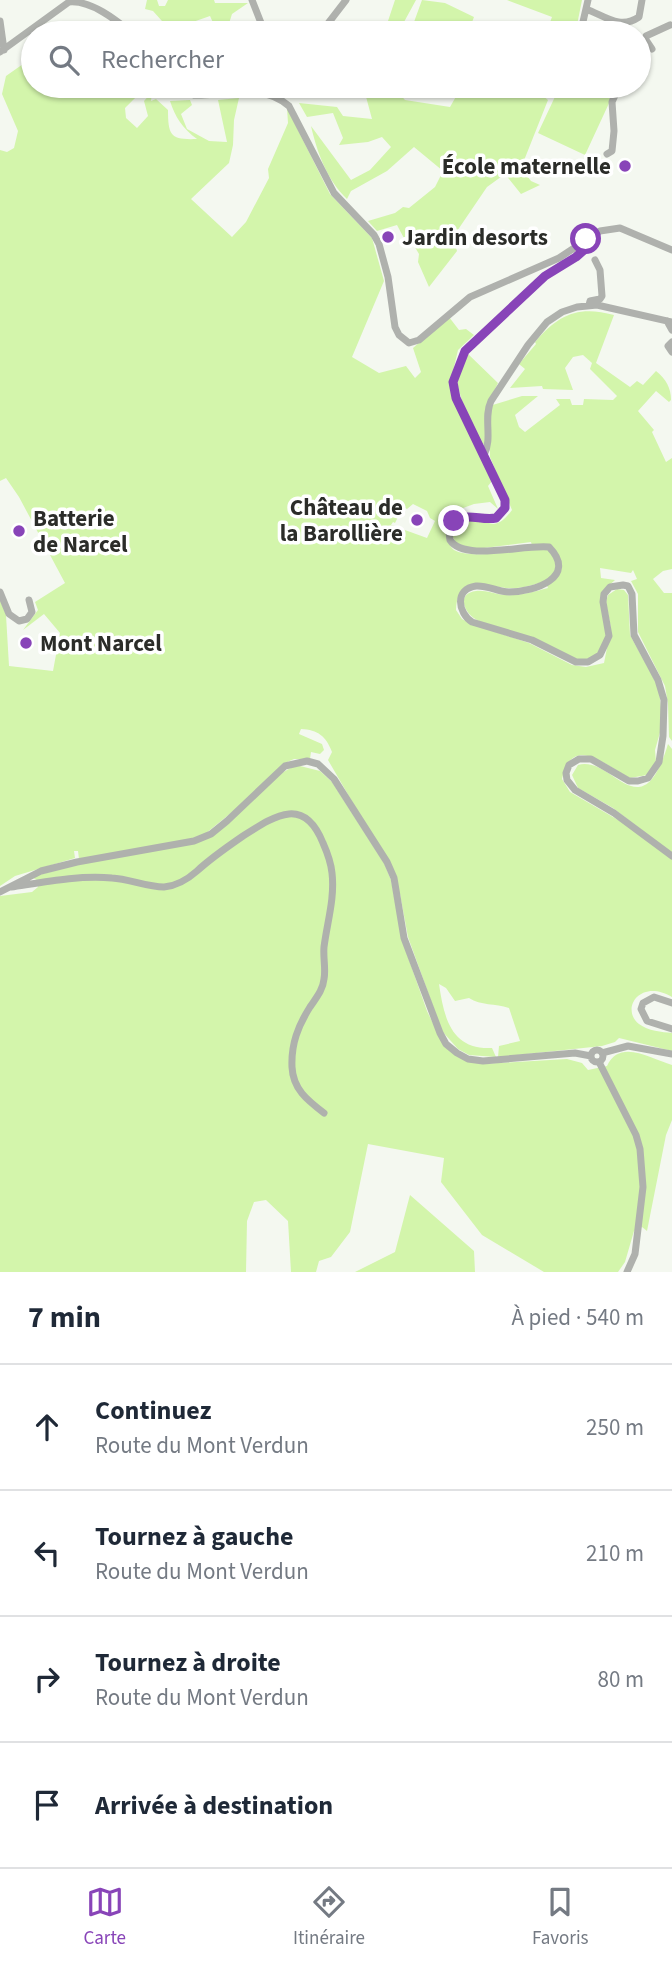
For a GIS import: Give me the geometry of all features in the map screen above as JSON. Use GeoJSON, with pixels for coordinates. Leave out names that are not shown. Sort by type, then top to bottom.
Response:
{"type":"FeatureCollection","features":[{"type":"Feature","properties":{"kind":"street"},"geometry":{"type":"LineString","coordinates":[[252,0],[260,21]]}},
{"type":"Feature","properties":{"kind":"street"},"geometry":{"type":"LineString","coordinates":[[330,21],[346,0]]}},
{"type":"Feature","properties":{"kind":"street"},"geometry":{"type":"LineString","coordinates":[[632,21],[639,17],[642,0]]}},
{"type":"Feature","properties":{"kind":"street"},"geometry":{"type":"LineString","coordinates":[[42,21],[64,5],[75,1],[114,21]]}},
{"type":"Feature","properties":{"kind":"street"},"geometry":{"type":"LineString","coordinates":[[587,4],[616,21]]}},
{"type":"Feature","properties":{"kind":"street"},"geometry":{"type":"LineString","coordinates":[[0,21],[2,51]]}},
{"type":"Feature","properties":{"kind":"street"},"geometry":{"type":"LineString","coordinates":[[651,34],[670,25]]}},
{"type":"Feature","properties":{"kind":"street"},"geometry":{"type":"LineString","coordinates":[[2,51],[21,37]]}},
{"type":"Feature","properties":{"kind":"street"},"geometry":{"type":"LineString","coordinates":[[277,98],[289,106],[334,193],[374,235],[388,277],[395,327],[398,335],[409,343],[419,340],[470,297],[559,258],[600,230],[620,229],[672,250]]}},
{"type":"Feature","properties":{"kind":"street"},"geometry":{"type":"LineString","coordinates":[[607,154],[612,151],[614,98]]}},
{"type":"Feature","properties":{"kind":"street"},"geometry":{"type":"LineString","coordinates":[[586,239],[584,250],[545,276],[474,341],[457,365],[453,382],[456,398],[505,500],[505,508],[496,518],[488,520],[469,515],[458,518],[450,528],[450,540],[454,545],[471,551],[536,545],[549,547],[559,560],[559,569],[549,582],[530,589],[505,592],[477,586],[469,588],[463,594],[459,608],[464,617],[472,622],[532,640],[576,662],[588,662],[600,655],[609,636],[604,594],[610,587],[623,584],[628,586],[632,594],[634,635],[658,680],[664,700],[659,762],[648,778],[638,782],[629,781],[591,759],[579,759],[569,765],[567,780],[575,790],[614,813],[672,856]]}},
{"type":"Feature","properties":{"kind":"street"},"geometry":{"type":"LineString","coordinates":[[589,305],[602,296],[600,270],[595,260]]}},
{"type":"Feature","properties":{"kind":"street"},"geometry":{"type":"LineString","coordinates":[[484,455],[488,446],[487,408],[517,358],[547,322],[562,312],[597,305],[670,321],[672,330]]}},
{"type":"Feature","properties":{"kind":"street"},"geometry":{"type":"LineString","coordinates":[[672,342],[668,346],[672,352]]}},
{"type":"Feature","properties":{"kind":"street"},"geometry":{"type":"LineString","coordinates":[[0,592],[9,614],[19,621],[27,619],[32,612],[29,600]]}},
{"type":"Feature","properties":{"kind":"street"},"geometry":{"type":"LineString","coordinates":[[0,892],[41,871],[194,841],[211,834],[228,821],[285,766],[307,761],[318,764],[334,779],[387,862],[394,878],[404,938],[446,1044],[468,1059],[575,1053],[591,1056]]}},
{"type":"Feature","properties":{"kind":"street"},"geometry":{"type":"LineString","coordinates":[[10,887],[110,877],[165,887],[190,877],[212,857],[281,814],[291,813],[308,818],[317,827],[325,848],[332,873],[333,893],[323,952],[325,978],[299,1024],[292,1048],[292,1070],[301,1095],[324,1112]]}},
{"type":"Feature","properties":{"kind":"street"},"geometry":{"type":"LineString","coordinates":[[672,1003],[654,997],[643,1003],[641,1009],[647,1021],[672,1029]]}},
{"type":"Feature","properties":{"kind":"street"},"geometry":{"type":"LineString","coordinates":[[591,1056],[594,1051],[602,1053],[628,1046],[672,1054]]}},
{"type":"Feature","properties":{"kind":"street"},"geometry":{"type":"LineString","coordinates":[[600,1062],[602,1053]]}},
{"type":"Feature","properties":{"kind":"street"},"geometry":{"type":"LineString","coordinates":[[591,1056],[594,1062],[600,1062]]}},
{"type":"Feature","properties":{"kind":"street"},"geometry":{"type":"LineString","coordinates":[[600,1062],[636,1135],[640,1149],[643,1187],[635,1254],[627,1272]]}},
{"type":"Feature","properties":{"kind":"green space"},"geometry":{"type":"Polygon","coordinates":[[[147,0],[157,0],[159,6],[165,6],[168,0],[248,3],[232,14],[230,21],[212,21],[210,16],[196,21],[162,21],[153,11],[145,9],[147,0]]]}},
{"type":"Feature","properties":{"kind":"green space"},"geometry":{"type":"Polygon","coordinates":[[[395,0],[416,0],[405,21],[388,21],[395,0]]]}},
{"type":"Feature","properties":{"kind":"green space"},"geometry":{"type":"Polygon","coordinates":[[[422,0],[445,3],[474,17],[472,21],[414,21],[422,0]]]}},
{"type":"Feature","properties":{"kind":"green space"},"geometry":{"type":"Polygon","coordinates":[[[507,0],[582,0],[578,21],[550,21],[552,17],[507,0]]]}},
{"type":"Feature","properties":{"kind":"green space"},"geometry":{"type":"Polygon","coordinates":[[[21,65],[21,98],[135,98],[125,108],[126,118],[137,128],[148,116],[144,101],[147,98],[151,98],[151,101],[156,99],[168,110],[170,131],[173,135],[182,139],[197,139],[188,131],[180,122],[170,101],[190,100],[192,105],[181,114],[187,129],[209,141],[227,142],[218,100],[239,98],[229,163],[191,199],[232,237],[246,222],[269,178],[268,169],[288,123],[287,108],[330,194],[372,238],[384,281],[352,357],[379,373],[406,366],[415,378],[421,372],[413,348],[449,317],[459,330],[466,329],[474,335],[458,350],[451,380],[492,481],[488,486],[498,509],[490,502],[455,511],[456,514],[445,530],[454,550],[481,554],[533,549],[531,542],[476,549],[457,544],[452,536],[456,523],[463,519],[474,518],[494,524],[512,510],[490,457],[490,441],[482,445],[462,401],[455,375],[467,353],[498,383],[486,407],[522,396],[538,396],[515,415],[519,427],[525,432],[560,405],[556,399],[570,399],[572,405],[583,405],[584,399],[613,400],[617,396],[590,369],[592,363],[583,355],[573,357],[565,368],[573,390],[543,389],[542,386],[510,388],[525,369],[519,364],[535,342],[552,325],[570,315],[590,311],[614,315],[596,363],[630,387],[637,381],[643,385],[656,371],[665,381],[671,400],[669,402],[656,391],[638,411],[654,430],[652,432],[666,462],[672,458],[672,569],[663,571],[653,579],[664,593],[672,593],[672,741],[669,737],[665,686],[638,632],[638,594],[631,581],[637,579],[633,570],[631,573],[600,568],[601,578],[615,580],[601,593],[607,636],[598,654],[585,660],[574,659],[479,621],[470,615],[464,605],[465,596],[469,593],[479,591],[504,595],[521,594],[548,588],[545,581],[517,588],[470,585],[463,589],[458,597],[456,610],[462,619],[471,624],[529,643],[572,665],[586,667],[604,663],[611,628],[606,602],[608,595],[617,589],[624,590],[628,595],[630,635],[659,690],[661,729],[655,750],[656,762],[647,775],[630,778],[601,761],[582,755],[574,757],[567,765],[562,779],[570,792],[625,824],[672,859],[672,997],[661,992],[642,993],[636,998],[632,1011],[639,1024],[655,1031],[672,1033],[672,1051],[619,1038],[602,1046],[498,1057],[499,1046],[520,1041],[509,1008],[469,998],[455,1001],[446,988],[439,984],[452,1030],[467,1044],[492,1048],[496,1057],[469,1055],[458,1049],[442,1031],[408,937],[400,894],[364,822],[328,760],[332,752],[330,746],[321,735],[312,731],[301,729],[299,734],[322,744],[324,750],[320,754],[311,752],[310,759],[294,759],[283,764],[210,833],[194,840],[79,859],[78,851],[74,851],[75,858],[15,876],[0,886],[0,600],[6,615],[9,666],[53,671],[60,633],[44,614],[23,630],[38,610],[35,602],[65,583],[19,497],[6,478],[0,481],[0,150],[7,152],[14,148],[18,131],[2,94],[6,76],[21,65]],[[413,504],[407,509],[403,507],[395,523],[391,525],[427,538],[435,521],[427,511],[413,504]]]}},
{"type":"Feature","properties":{"kind":"green space"},"geometry":{"type":"Polygon","coordinates":[[[366,98],[403,98],[450,107],[455,98],[546,98],[548,100],[521,168],[531,181],[540,185],[521,194],[505,174],[487,187],[453,237],[457,251],[429,287],[418,262],[419,254],[413,244],[406,242],[397,225],[377,231],[368,221],[395,213],[403,207],[409,208],[435,187],[443,171],[414,147],[387,171],[351,191],[347,199],[324,165],[311,126],[351,180],[370,170],[391,147],[382,137],[368,142],[339,145],[343,138],[333,113],[307,117],[299,103],[337,107],[343,116],[372,119],[366,98]]]}},
{"type":"Feature","properties":{"kind":"green space"},"geometry":{"type":"Polygon","coordinates":[[[554,98],[611,98],[585,155],[538,133],[554,98]]]}},
{"type":"Feature","properties":{"kind":"green space"},"geometry":{"type":"Polygon","coordinates":[[[668,744],[672,749],[672,853],[613,808],[578,788],[572,775],[578,765],[591,765],[637,787],[647,783],[658,770],[668,744]]]}},
{"type":"Feature","properties":{"kind":"green space"},"geometry":{"type":"Polygon","coordinates":[[[296,765],[320,771],[332,782],[384,863],[391,880],[402,940],[427,1011],[444,1046],[482,1064],[567,1059],[582,1063],[588,1070],[607,1066],[620,1053],[628,1052],[646,1055],[672,1065],[672,1120],[666,1135],[647,1231],[642,1227],[634,1231],[625,1262],[618,1272],[544,1272],[482,1235],[441,1182],[444,1158],[368,1144],[350,1232],[331,1257],[319,1261],[316,1272],[291,1272],[288,1221],[266,1200],[254,1202],[247,1221],[246,1272],[0,1272],[0,896],[32,892],[38,887],[37,880],[31,877],[79,864],[195,842],[278,775],[296,765]]]}},
{"type":"Feature","properties":{"kind":"green space"},"geometry":{"type":"Polygon","coordinates":[[[410,1195],[474,1251],[475,1272],[355,1272],[395,1252],[410,1195]]]}},
{"type":"Feature","properties":{"kind":"place","name":"École maternelle"},"geometry":{"type":"Point","coordinates":[625,166]}},
{"type":"Feature","properties":{"kind":"place","name":"Jardin desorts"},"geometry":{"type":"Point","coordinates":[388,237]}},
{"type":"Feature","properties":{"kind":"place","name":"Château de la Barollière"},"geometry":{"type":"Point","coordinates":[417,520]}},
{"type":"Feature","properties":{"kind":"place","name":"Batterie de Narcel"},"geometry":{"type":"Point","coordinates":[19,531]}},
{"type":"Feature","properties":{"kind":"place","name":"Mont Narcel"},"geometry":{"type":"Point","coordinates":[26,643]}},
{"type":"Feature","properties":{"kind":"route"},"geometry":{"type":"LineString","coordinates":[[454,521],[469,515],[488,520],[496,518],[505,508],[505,500],[456,398],[453,382],[457,365],[474,341],[545,276],[584,250],[586,239]]}}]}
